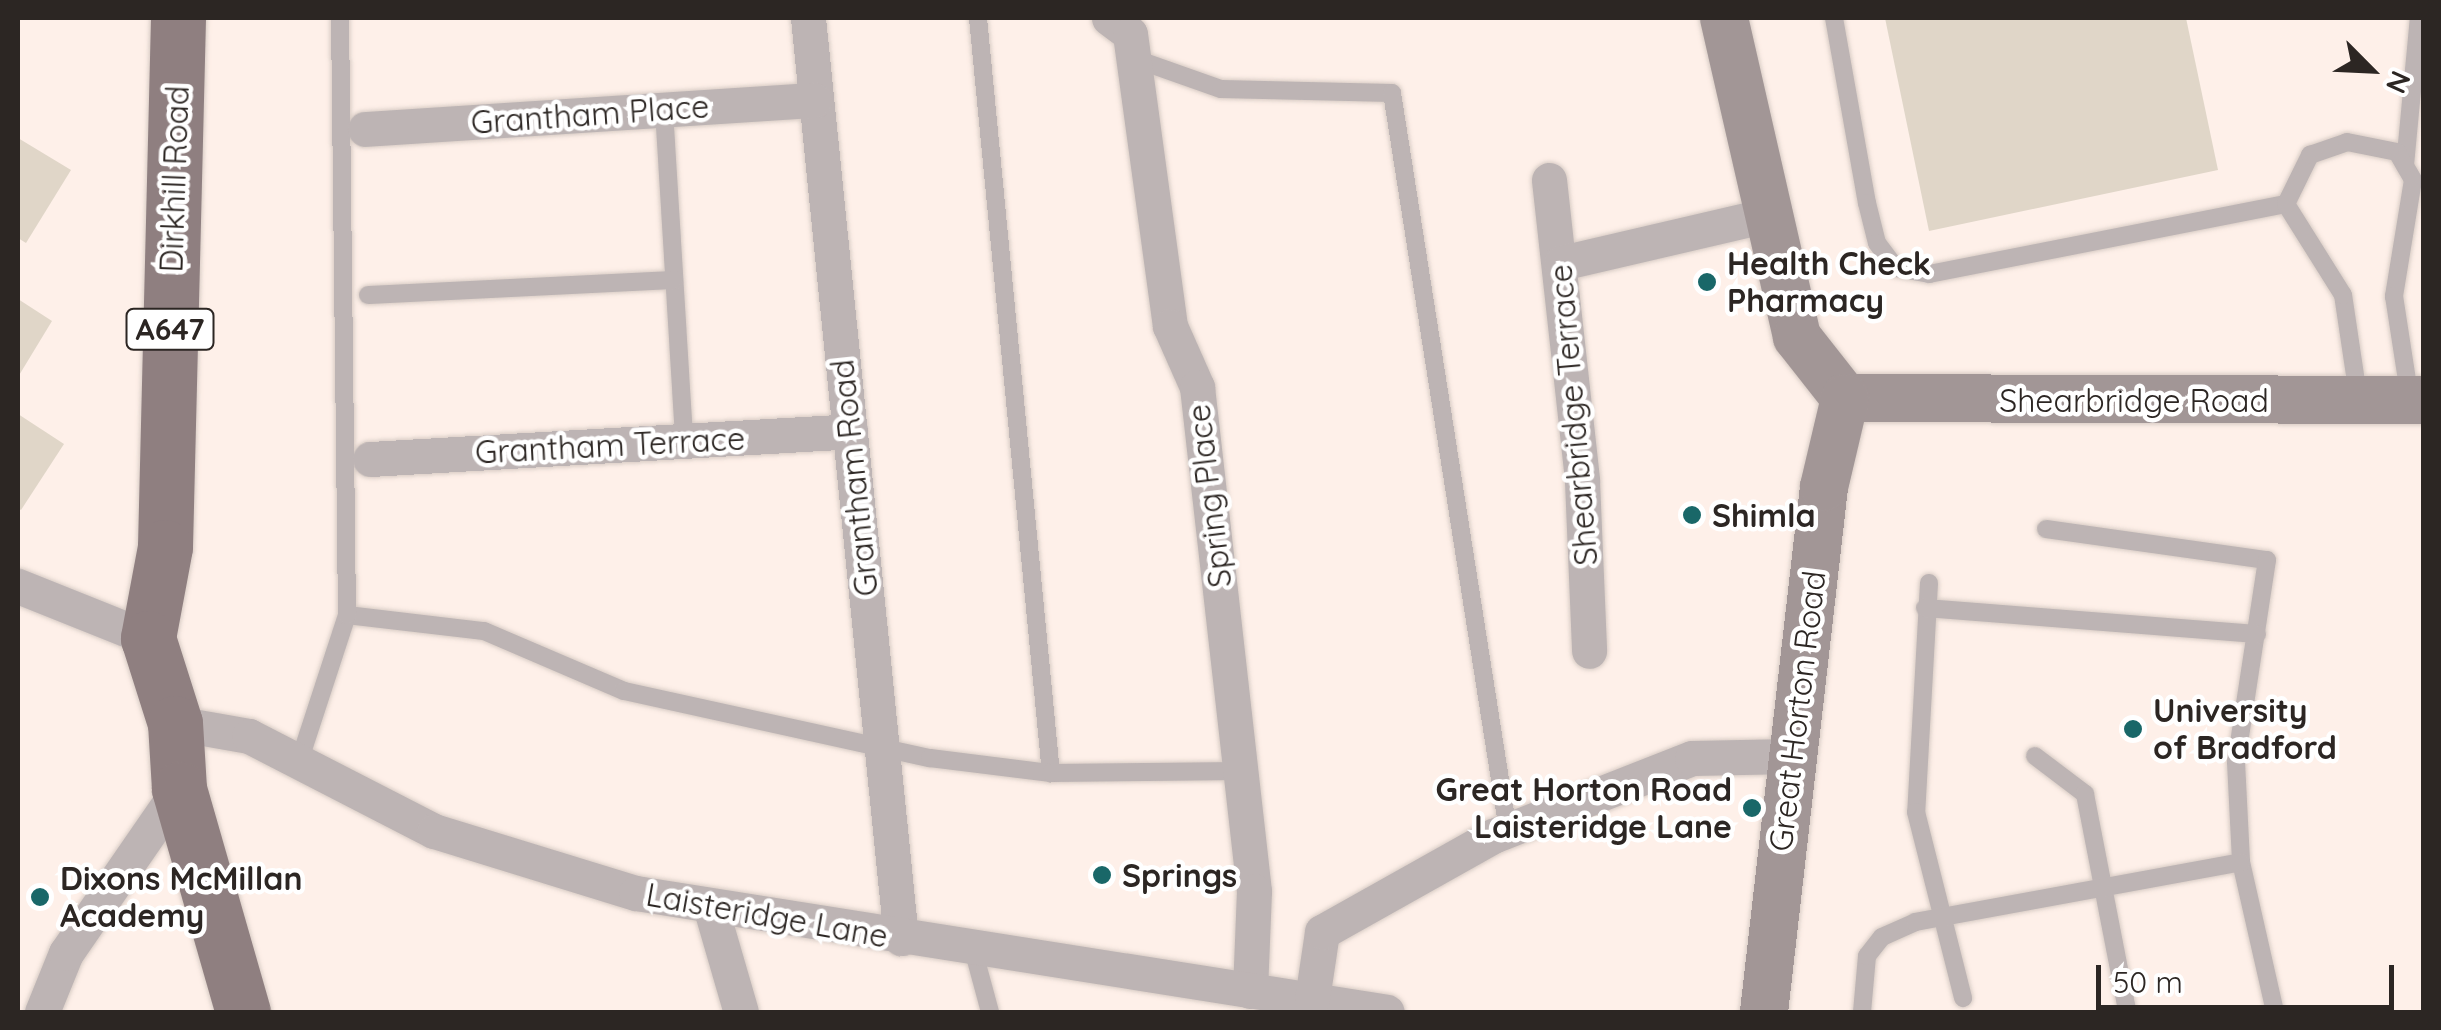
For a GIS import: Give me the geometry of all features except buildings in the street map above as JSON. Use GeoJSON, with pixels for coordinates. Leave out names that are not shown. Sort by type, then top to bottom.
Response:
{"type":"FeatureCollection","features":[{"type":"Feature","properties":{"kind":"main road","name":"Dirkhill Road"},"geometry":{"type":"LineString","coordinates":[[148,638],[166,547],[178,18]]}},
{"type":"Feature","properties":{"kind":"main road","name":"A647"},"geometry":{"type":"LineString","coordinates":[[148,638],[175,723],[179,789],[243,1012]]}},
{"type":"Feature","properties":{"kind":"street","name":"Grantham Road"},"geometry":{"type":"LineString","coordinates":[[808,18],[901,938]]}},
{"type":"Feature","properties":{"kind":"street","name":"Spring Place"},"geometry":{"type":"LineString","coordinates":[[1109,18],[1130,34],[1170,326],[1196,387],[1254,891],[1234,997]]}},
{"type":"Feature","properties":{"kind":"street"},"geometry":{"type":"LineString","coordinates":[[1724,18],[1797,337],[1845,398]]}},
{"type":"Feature","properties":{"kind":"street","name":"Grantham Place"},"geometry":{"type":"LineString","coordinates":[[365,129],[814,100]]}},
{"type":"Feature","properties":{"kind":"street","name":"Shearbridge Terrace"},"geometry":{"type":"LineString","coordinates":[[1549,180],[1561,263],[1589,651]]}},
{"type":"Feature","properties":{"kind":"street"},"geometry":{"type":"LineString","coordinates":[[1561,263],[1768,216]]}},
{"type":"Feature","properties":{"kind":"street","name":"Shearbridge Road"},"geometry":{"type":"LineString","coordinates":[[1845,398],[2417,400]]}},
{"type":"Feature","properties":{"kind":"street","name":"Great Horton Road"},"geometry":{"type":"LineString","coordinates":[[1764,1012],[1824,487],[1845,398]]}},
{"type":"Feature","properties":{"kind":"street","name":"Grantham Terrace"},"geometry":{"type":"LineString","coordinates":[[370,459],[850,432]]}},
{"type":"Feature","properties":{"kind":"street"},"geometry":{"type":"LineString","coordinates":[[18,586],[148,638]]}},
{"type":"Feature","properties":{"kind":"street","name":"Laisteridge Lane"},"geometry":{"type":"LineString","coordinates":[[175,723],[249,736],[434,831],[528,864],[711,909],[973,949],[1234,997],[1312,999],[1387,1012]]}},
{"type":"Feature","properties":{"kind":"street"},"geometry":{"type":"LineString","coordinates":[[1312,999],[1322,932],[1508,830],[1692,758],[1791,756]]}},
{"type":"Feature","properties":{"kind":"street"},"geometry":{"type":"LineString","coordinates":[[42,1012],[66,953],[179,789]]}},
{"type":"Feature","properties":{"kind":"street"},"geometry":{"type":"LineString","coordinates":[[711,909],[741,1012]]}},
{"type":"Feature","properties":{"kind":"lane"},"geometry":{"type":"LineString","coordinates":[[299,762],[347,616],[340,18]]}},
{"type":"Feature","properties":{"kind":"lane"},"geometry":{"type":"LineString","coordinates":[[978,18],[1051,773]]}},
{"type":"Feature","properties":{"kind":"lane"},"geometry":{"type":"LineString","coordinates":[[1834,18],[1874,230],[1896,268],[1929,274],[2286,204]]}},
{"type":"Feature","properties":{"kind":"lane"},"geometry":{"type":"LineString","coordinates":[[2405,166],[2419,18]]}},
{"type":"Feature","properties":{"kind":"lane"},"geometry":{"type":"LineString","coordinates":[[1134,58],[1222,89],[1392,92],[1508,830]]}},
{"type":"Feature","properties":{"kind":"lane"},"geometry":{"type":"LineString","coordinates":[[664,110],[684,441]]}},
{"type":"Feature","properties":{"kind":"lane"},"geometry":{"type":"LineString","coordinates":[[2286,204],[2310,155],[2347,142],[2396,152],[2413,180],[2416,225],[2394,296],[2417,400]]}},
{"type":"Feature","properties":{"kind":"lane"},"geometry":{"type":"LineString","coordinates":[[2286,204],[2343,295],[2358,401]]}},
{"type":"Feature","properties":{"kind":"lane"},"geometry":{"type":"LineString","coordinates":[[368,295],[674,280]]}},
{"type":"Feature","properties":{"kind":"lane"},"geometry":{"type":"LineString","coordinates":[[2046,529],[2266,560],[2236,762],[2242,862],[2276,1012]]}},
{"type":"Feature","properties":{"kind":"lane"},"geometry":{"type":"LineString","coordinates":[[1930,583],[1916,812],[1963,998]]}},
{"type":"Feature","properties":{"kind":"lane"},"geometry":{"type":"LineString","coordinates":[[1926,608],[2257,634]]}},
{"type":"Feature","properties":{"kind":"lane"},"geometry":{"type":"LineString","coordinates":[[347,616],[484,630],[624,692],[883,749],[1051,773],[1240,771]]}},
{"type":"Feature","properties":{"kind":"lane"},"geometry":{"type":"LineString","coordinates":[[2035,756],[2085,794],[2127,1011]]}},
{"type":"Feature","properties":{"kind":"lane"},"geometry":{"type":"LineString","coordinates":[[1862,1012],[1860,976],[1882,937],[1945,916],[2242,862]]}},
{"type":"Feature","properties":{"kind":"lane"},"geometry":{"type":"LineString","coordinates":[[973,949],[990,1012]]}},
{"type":"Feature","properties":{"kind":"place","name":"Health Check Pharmacy"},"geometry":{"type":"Point","coordinates":[1707,282]}},
{"type":"Feature","properties":{"kind":"place","name":"Shimla"},"geometry":{"type":"Point","coordinates":[1692,515]}},
{"type":"Feature","properties":{"kind":"place","name":"University of Bradford"},"geometry":{"type":"Point","coordinates":[2133,729]}},
{"type":"Feature","properties":{"kind":"place","name":"Great Horton Road Laisteridge Lane"},"geometry":{"type":"Point","coordinates":[1752,808]}},
{"type":"Feature","properties":{"kind":"place","name":"Springs"},"geometry":{"type":"Point","coordinates":[1102,875]}},
{"type":"Feature","properties":{"kind":"place","name":"Dixons McMillan Academy"},"geometry":{"type":"Point","coordinates":[40,897]}}]}
